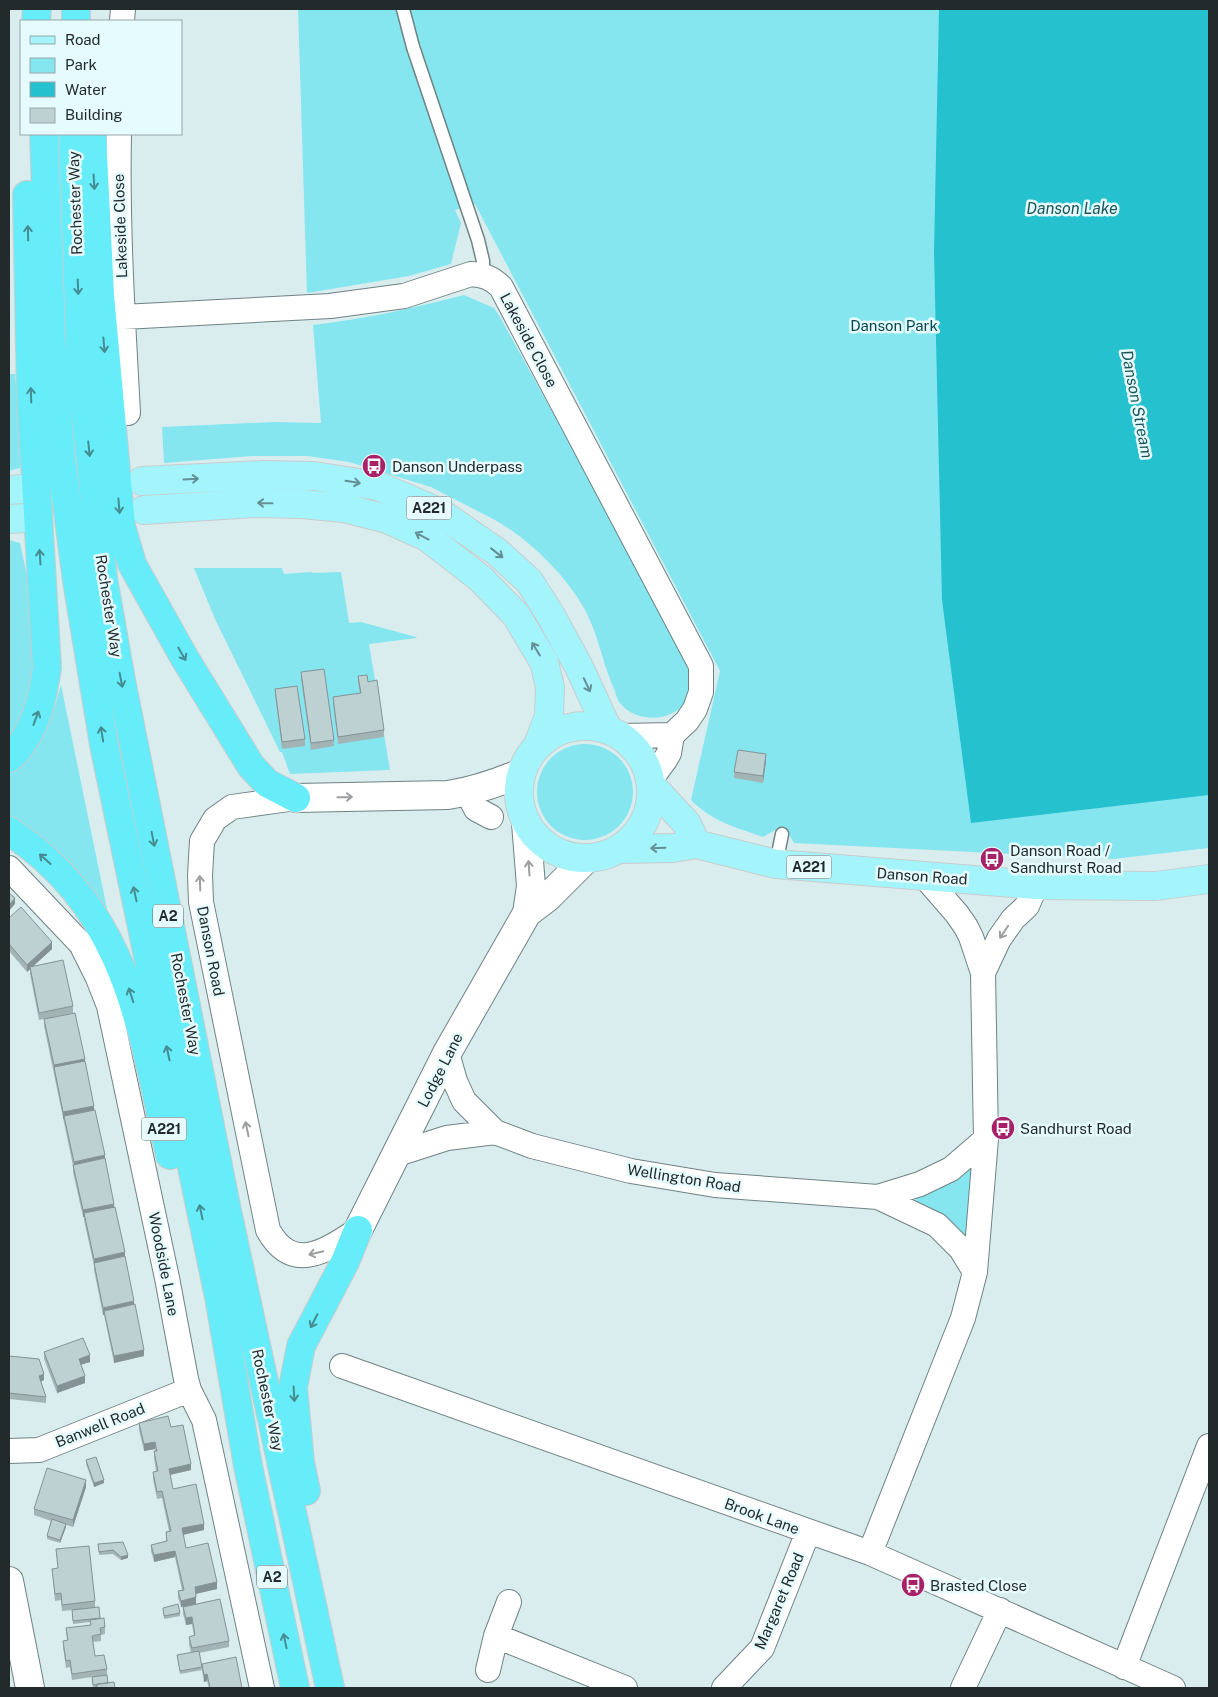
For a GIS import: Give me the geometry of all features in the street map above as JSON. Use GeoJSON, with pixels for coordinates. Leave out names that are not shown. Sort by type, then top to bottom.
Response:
{"type":"FeatureCollection","features":[{"type":"Feature","properties":{"kind":"highway"},"geometry":{"type":"LineString","coordinates":[[9,758],[14,755],[31,730],[42,700],[47,668],[31,395],[27,177],[29,135]]}},
{"type":"Feature","properties":{"kind":"highway","name":"Rochester Way"},"geometry":{"type":"LineString","coordinates":[[44,135],[51,336],[61,459],[76,581],[104,745],[219,1297],[248,1466]]}},
{"type":"Feature","properties":{"kind":"highway","name":"Rochester Way"},"geometry":{"type":"LineString","coordinates":[[73,135],[81,369],[103,578],[121,680],[226,1206],[330,1688]]}},
{"type":"Feature","properties":{"kind":"highway"},"geometry":{"type":"LineString","coordinates":[[92,135],[100,295],[121,526],[132,564],[184,657],[251,766],[267,783],[296,798]]}},
{"type":"Feature","properties":{"kind":"highway","name":"A221"},"geometry":{"type":"LineString","coordinates":[[9,831],[50,863],[74,888],[103,930],[130,991],[143,1036],[224,1399],[248,1466]]}},
{"type":"Feature","properties":{"kind":"highway"},"geometry":{"type":"LineString","coordinates":[[347,1688],[300,1462],[293,1387],[301,1346],[345,1262],[358,1230]]}},
{"type":"Feature","properties":{"kind":"highway","name":"A2"},"geometry":{"type":"LineString","coordinates":[[248,1466],[295,1688]]}},
{"type":"Feature","properties":{"kind":"main road","name":"A221"},"geometry":{"type":"LineString","coordinates":[[142,481],[263,475],[314,476],[378,486],[439,512],[497,552],[529,581],[550,614],[614,733]]}},
{"type":"Feature","properties":{"kind":"main road","name":"A221"},"geometry":{"type":"LineString","coordinates":[[144,510],[257,503],[336,507],[387,519],[426,537],[482,578],[516,615],[544,662],[550,687],[549,716],[538,745]]}},
{"type":"Feature","properties":{"kind":"main road"},"geometry":{"type":"LineString","coordinates":[[590,726],[614,733],[637,751],[646,764],[651,782],[650,804],[644,822],[634,838],[619,849],[603,856],[586,858],[567,856],[548,848],[536,837],[526,823],[520,805],[519,789],[521,773],[525,763],[538,745],[553,734],[571,727],[590,726]]}},
{"type":"Feature","properties":{"kind":"main road"},"geometry":{"type":"LineString","coordinates":[[651,782],[686,824],[696,844]]}},
{"type":"Feature","properties":{"kind":"main road","name":"Danson Road"},"geometry":{"type":"LineString","coordinates":[[619,849],[673,848],[696,844],[776,864],[1036,885],[1156,886],[1209,879]]}},
{"type":"Feature","properties":{"kind":"street","name":"Lakeside Close"},"geometry":{"type":"LineString","coordinates":[[120,135],[118,170],[128,413]]}},
{"type":"Feature","properties":{"kind":"street"},"geometry":{"type":"LineString","coordinates":[[123,317],[330,306],[404,296],[471,274],[483,275]]}},
{"type":"Feature","properties":{"kind":"street","name":"Lakeside Close"},"geometry":{"type":"LineString","coordinates":[[483,275],[494,280],[500,287],[701,666],[701,692],[695,709],[687,722],[672,735],[665,760],[651,782]]}},
{"type":"Feature","properties":{"kind":"street"},"geometry":{"type":"LineString","coordinates":[[614,733],[672,735]]}},
{"type":"Feature","properties":{"kind":"street","name":"Danson Road"},"geometry":{"type":"LineString","coordinates":[[358,1230],[326,1251],[311,1256],[291,1253],[275,1244],[268,1230],[201,902],[202,841],[215,818],[232,807],[296,798],[467,792],[492,785],[521,773]]}},
{"type":"Feature","properties":{"kind":"street"},"geometry":{"type":"LineString","coordinates":[[467,792],[476,809],[491,816]]}},
{"type":"Feature","properties":{"kind":"street","name":"Lodge Lane"},"geometry":{"type":"LineString","coordinates":[[358,1230],[448,1053],[526,913],[531,886],[526,823]]}},
{"type":"Feature","properties":{"kind":"street","name":"Lodge Lane"},"geometry":{"type":"LineString","coordinates":[[526,913],[548,897],[586,858]]}},
{"type":"Feature","properties":{"kind":"street","name":"Woodside Lane"},"geometry":{"type":"LineString","coordinates":[[9,868],[81,944],[109,1006],[189,1390],[204,1420],[262,1688]]}},
{"type":"Feature","properties":{"kind":"street"},"geometry":{"type":"LineString","coordinates":[[870,1553],[963,1318],[975,1272],[986,1139],[983,973],[966,928],[957,914],[925,877]]}},
{"type":"Feature","properties":{"kind":"street"},"geometry":{"type":"LineString","coordinates":[[983,973],[999,939],[1013,919],[1027,906],[1036,885]]}},
{"type":"Feature","properties":{"kind":"street","name":"Wellington Road"},"geometry":{"type":"LineString","coordinates":[[448,1053],[455,1081],[464,1101],[495,1132],[532,1146],[631,1171],[715,1185],[878,1197],[937,1225],[961,1249],[975,1272]]}},
{"type":"Feature","properties":{"kind":"street","name":"Wellington Road"},"geometry":{"type":"LineString","coordinates":[[398,1154],[447,1138],[495,1132]]}},
{"type":"Feature","properties":{"kind":"street","name":"Wellington Road"},"geometry":{"type":"LineString","coordinates":[[878,1197],[920,1184],[951,1169],[986,1139]]}},
{"type":"Feature","properties":{"kind":"street","name":"Brook Lane"},"geometry":{"type":"LineString","coordinates":[[342,1366],[870,1553],[1173,1688]]}},
{"type":"Feature","properties":{"kind":"street","name":"Banwell Road"},"geometry":{"type":"LineString","coordinates":[[9,1451],[40,1450],[189,1390]]}},
{"type":"Feature","properties":{"kind":"street"},"geometry":{"type":"LineString","coordinates":[[1124,1667],[1204,1474],[1209,1446]]}},
{"type":"Feature","properties":{"kind":"street","name":"Margaret Road"},"geometry":{"type":"LineString","coordinates":[[724,1688],[762,1648],[808,1532]]}},
{"type":"Feature","properties":{"kind":"street"},"geometry":{"type":"LineString","coordinates":[[9,1581],[30,1688]]}},
{"type":"Feature","properties":{"kind":"street"},"geometry":{"type":"LineString","coordinates":[[488,1670],[496,1636],[510,1602]]}},
{"type":"Feature","properties":{"kind":"street"},"geometry":{"type":"LineString","coordinates":[[962,1688],[1000,1610]]}},
{"type":"Feature","properties":{"kind":"street"},"geometry":{"type":"LineString","coordinates":[[496,1636],[625,1688]]}},
{"type":"Feature","properties":{"kind":"lane"},"geometry":{"type":"LineString","coordinates":[[403,9],[413,48],[478,240],[483,261],[483,275]]}},
{"type":"Feature","properties":{"kind":"lane"},"geometry":{"type":"LineString","coordinates":[[776,864],[782,834]]}},
{"type":"Feature","properties":{"kind":"green space","name":"Danson Park"},"geometry":{"type":"Polygon","coordinates":[[[298,9],[1209,9],[1209,848],[1113,859],[794,843],[788,833],[775,830],[763,837],[734,827],[708,814],[691,800],[720,671],[475,204],[455,210],[461,223],[451,264],[409,276],[307,293],[298,9]]]}},
{"type":"Feature","properties":{"kind":"green space"},"geometry":{"type":"Polygon","coordinates":[[[464,295],[494,308],[500,317],[691,664],[692,681],[690,693],[683,706],[675,712],[656,718],[636,715],[627,710],[617,698],[586,612],[565,580],[537,551],[506,527],[431,487],[349,462],[307,456],[252,456],[164,463],[162,427],[274,422],[321,423],[313,325],[389,313],[464,295]]]}},
{"type":"Feature","properties":{"kind":"green space"},"geometry":{"type":"Polygon","coordinates":[[[9,374],[15,374],[23,467],[9,471],[9,374]]]}},
{"type":"Feature","properties":{"kind":"green space"},"geometry":{"type":"Polygon","coordinates":[[[9,540],[20,543],[28,580],[37,645],[36,700],[9,744],[9,540]]]}},
{"type":"Feature","properties":{"kind":"green space"},"geometry":{"type":"Polygon","coordinates":[[[194,568],[282,568],[284,574],[341,572],[349,623],[361,622],[417,638],[369,644],[390,770],[290,774],[282,752],[280,752],[215,619],[194,568]]]}},
{"type":"Feature","properties":{"kind":"green space"},"geometry":{"type":"Polygon","coordinates":[[[61,685],[107,909],[104,912],[36,836],[9,816],[9,772],[20,765],[37,746],[49,722],[61,685]]]}},
{"type":"Feature","properties":{"kind":"green space"},"geometry":{"type":"Polygon","coordinates":[[[585,744],[603,748],[619,758],[629,774],[633,792],[629,810],[619,826],[603,836],[585,840],[567,836],[551,826],[541,810],[537,792],[541,774],[551,758],[567,748],[585,744]]]}},
{"type":"Feature","properties":{"kind":"green space"},"geometry":{"type":"Polygon","coordinates":[[[975,1162],[970,1241],[916,1204],[916,1196],[975,1162]]]}},
{"type":"Feature","properties":{"kind":"water","name":"Danson Lake"},"geometry":{"type":"Polygon","coordinates":[[[939,9],[1209,9],[1209,795],[971,823],[942,600],[934,252],[939,9]]]}},
{"type":"Feature","properties":{"kind":"building"},"geometry":{"type":"Polygon","coordinates":[[[324,669],[334,740],[311,743],[301,672],[324,669]]]}},
{"type":"Feature","properties":{"kind":"building"},"geometry":{"type":"Polygon","coordinates":[[[367,675],[368,682],[377,680],[384,730],[338,737],[333,697],[361,693],[358,676],[367,675]]]}},
{"type":"Feature","properties":{"kind":"building"},"geometry":{"type":"Polygon","coordinates":[[[297,686],[305,739],[282,742],[275,689],[297,686]]]}},
{"type":"Feature","properties":{"kind":"building"},"geometry":{"type":"Polygon","coordinates":[[[738,750],[766,754],[763,776],[734,772],[738,750]]]}},
{"type":"Feature","properties":{"kind":"building"},"geometry":{"type":"Polygon","coordinates":[[[9,893],[15,898],[9,905],[9,893]]]}},
{"type":"Feature","properties":{"kind":"building"},"geometry":{"type":"Polygon","coordinates":[[[21,907],[52,942],[27,965],[9,944],[9,918],[21,907]]]}},
{"type":"Feature","properties":{"kind":"building"},"geometry":{"type":"Polygon","coordinates":[[[63,960],[73,1006],[39,1013],[30,967],[63,960]]]}},
{"type":"Feature","properties":{"kind":"building"},"geometry":{"type":"Polygon","coordinates":[[[75,1013],[85,1059],[54,1065],[44,1019],[75,1013]]]}},
{"type":"Feature","properties":{"kind":"building"},"geometry":{"type":"Polygon","coordinates":[[[85,1061],[94,1106],[63,1112],[54,1067],[85,1061]]]}},
{"type":"Feature","properties":{"kind":"building"},"geometry":{"type":"Polygon","coordinates":[[[95,1110],[105,1155],[74,1162],[64,1116],[95,1110]]]}},
{"type":"Feature","properties":{"kind":"building"},"geometry":{"type":"Polygon","coordinates":[[[105,1158],[114,1204],[83,1210],[73,1165],[105,1158]]]}},
{"type":"Feature","properties":{"kind":"building"},"geometry":{"type":"Polygon","coordinates":[[[115,1207],[125,1252],[94,1259],[84,1213],[115,1207]]]}},
{"type":"Feature","properties":{"kind":"building"},"geometry":{"type":"Polygon","coordinates":[[[125,1256],[134,1301],[103,1308],[94,1263],[125,1256]]]}},
{"type":"Feature","properties":{"kind":"building"},"geometry":{"type":"Polygon","coordinates":[[[135,1304],[144,1350],[114,1356],[104,1311],[135,1304]]]}},
{"type":"Feature","properties":{"kind":"building"},"geometry":{"type":"Polygon","coordinates":[[[83,1338],[90,1355],[79,1359],[85,1376],[57,1386],[44,1352],[83,1338]]]}},
{"type":"Feature","properties":{"kind":"building"},"geometry":{"type":"Polygon","coordinates":[[[9,1356],[39,1359],[44,1374],[39,1376],[46,1397],[9,1393],[9,1356]]]}},
{"type":"Feature","properties":{"kind":"building"},"geometry":{"type":"Polygon","coordinates":[[[168,1416],[171,1427],[183,1425],[191,1464],[169,1469],[173,1489],[196,1484],[204,1524],[182,1528],[186,1548],[208,1543],[217,1582],[195,1587],[196,1597],[181,1601],[178,1591],[184,1590],[175,1551],[154,1555],[151,1545],[167,1541],[166,1532],[171,1531],[162,1491],[157,1492],[153,1472],[158,1471],[154,1451],[157,1451],[155,1442],[144,1444],[139,1423],[168,1416]]]}},
{"type":"Feature","properties":{"kind":"building"},"geometry":{"type":"Polygon","coordinates":[[[96,1457],[104,1480],[94,1483],[86,1460],[96,1457]]]}},
{"type":"Feature","properties":{"kind":"building"},"geometry":{"type":"Polygon","coordinates":[[[47,1468],[86,1480],[73,1520],[34,1509],[47,1468]]]}},
{"type":"Feature","properties":{"kind":"building"},"geometry":{"type":"Polygon","coordinates":[[[52,1519],[66,1524],[60,1540],[47,1536],[52,1519]]]}},
{"type":"Feature","properties":{"kind":"building"},"geometry":{"type":"Polygon","coordinates":[[[123,1542],[128,1555],[121,1557],[113,1550],[99,1552],[98,1544],[123,1542]]]}},
{"type":"Feature","properties":{"kind":"building"},"geometry":{"type":"Polygon","coordinates":[[[89,1546],[95,1601],[62,1605],[61,1593],[55,1594],[52,1569],[58,1568],[56,1549],[89,1546]]]}},
{"type":"Feature","properties":{"kind":"building"},"geometry":{"type":"Polygon","coordinates":[[[220,1599],[229,1641],[192,1648],[189,1637],[195,1635],[192,1617],[186,1618],[183,1607],[220,1599]]]}},
{"type":"Feature","properties":{"kind":"building"},"geometry":{"type":"Polygon","coordinates":[[[178,1604],[180,1613],[164,1616],[163,1608],[178,1604]]]}},
{"type":"Feature","properties":{"kind":"building"},"geometry":{"type":"Polygon","coordinates":[[[99,1607],[100,1618],[73,1621],[72,1610],[99,1607]]]}},
{"type":"Feature","properties":{"kind":"building"},"geometry":{"type":"Polygon","coordinates":[[[104,1618],[105,1627],[100,1628],[101,1634],[92,1636],[95,1656],[104,1655],[107,1669],[72,1674],[70,1660],[66,1661],[63,1641],[68,1640],[66,1628],[91,1625],[90,1620],[104,1618]]]}},
{"type":"Feature","properties":{"kind":"building"},"geometry":{"type":"Polygon","coordinates":[[[199,1651],[202,1667],[180,1671],[177,1655],[199,1651]]]}},
{"type":"Feature","properties":{"kind":"building"},"geometry":{"type":"Polygon","coordinates":[[[236,1657],[242,1688],[210,1688],[207,1674],[204,1675],[202,1664],[236,1657]]]}},
{"type":"Feature","properties":{"kind":"building"},"geometry":{"type":"Polygon","coordinates":[[[107,1675],[108,1683],[93,1685],[92,1677],[107,1675]]]}},
{"type":"Feature","properties":{"kind":"building"},"geometry":{"type":"Polygon","coordinates":[[[114,1682],[115,1688],[97,1688],[97,1684],[114,1682]]]}},
{"type":"Feature","properties":{"kind":"place","name":"Danson Underpass"},"geometry":{"type":"Point","coordinates":[374,466]}},
{"type":"Feature","properties":{"kind":"place","name":"Danson Road / Sandhurst Road"},"geometry":{"type":"Point","coordinates":[992,859]}},
{"type":"Feature","properties":{"kind":"place","name":"Sandhurst Road"},"geometry":{"type":"Point","coordinates":[1003,1128]}},
{"type":"Feature","properties":{"kind":"place","name":"Brasted Close"},"geometry":{"type":"Point","coordinates":[913,1585]}},
{"type":"Feature","properties":{"kind":"water label","name":"Danson Stream"},"geometry":{"type":"Point","coordinates":[1137,404]}}]}
